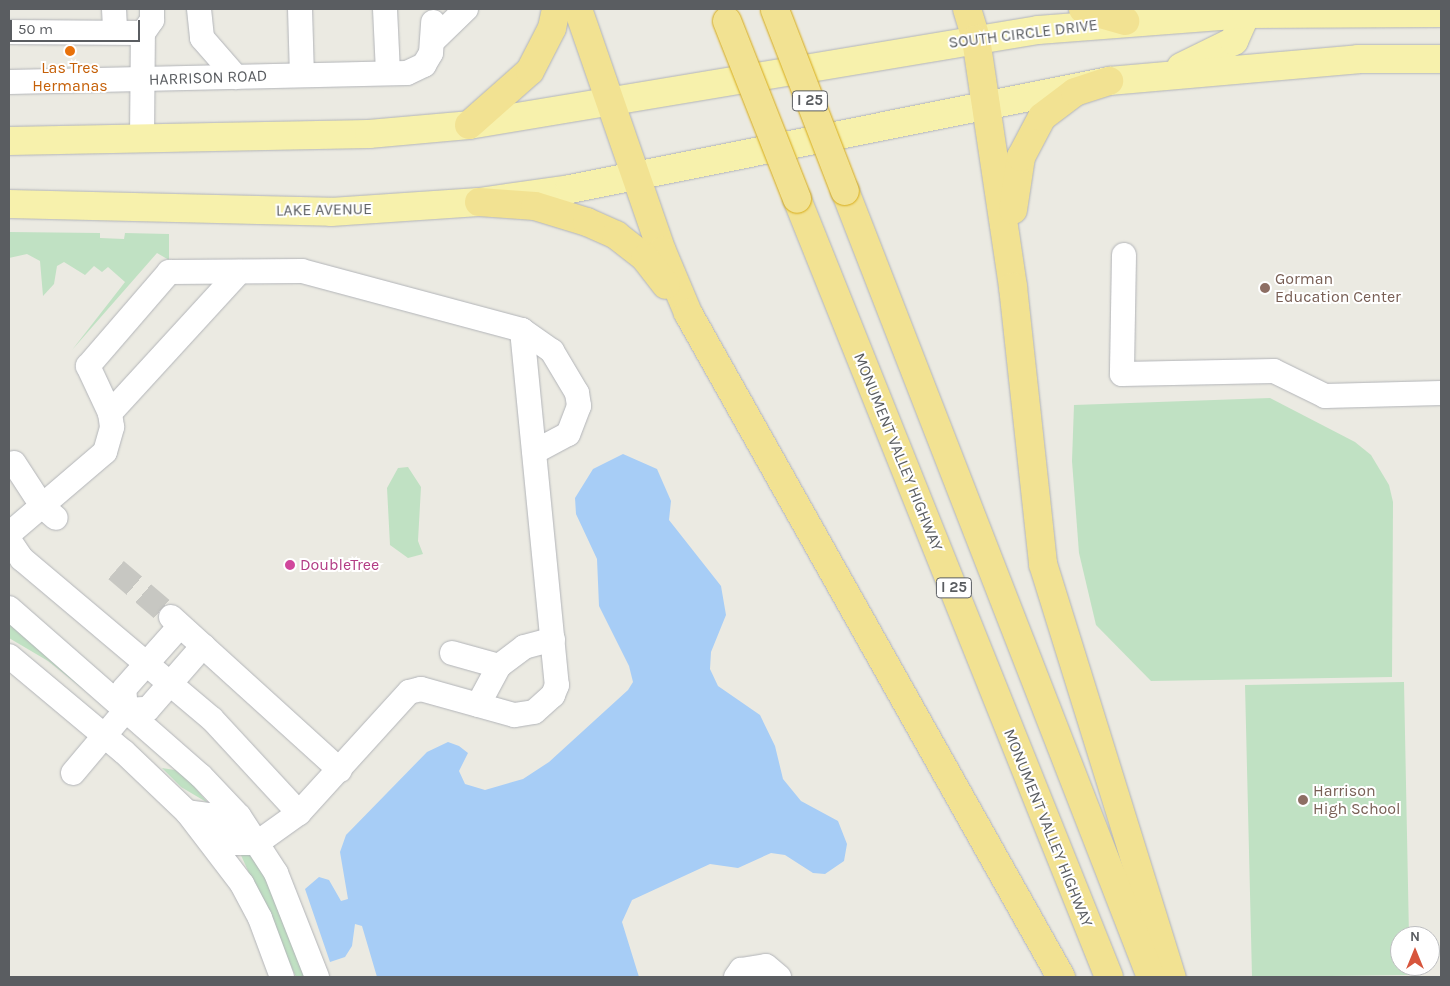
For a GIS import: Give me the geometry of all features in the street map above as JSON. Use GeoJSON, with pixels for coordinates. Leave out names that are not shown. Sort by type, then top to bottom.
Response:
{"type":"FeatureCollection","features":[{"type":"Feature","properties":{"kind":"highway"},"geometry":{"type":"LineString","coordinates":[[469,126],[530,72],[552,28],[556,9]]}},
{"type":"Feature","properties":{"kind":"highway"},"geometry":{"type":"LineString","coordinates":[[578,9],[636,176],[688,313],[1061,977]]}},
{"type":"Feature","properties":{"kind":"highway"},"geometry":{"type":"LineString","coordinates":[[966,9],[976,39],[1013,287],[1043,564],[1172,977]]}},
{"type":"Feature","properties":{"kind":"highway"},"geometry":{"type":"LineString","coordinates":[[1083,9],[1125,21]]}},
{"type":"Feature","properties":{"kind":"highway","name":"I 25"},"geometry":{"type":"LineString","coordinates":[[774,10],[1151,977]]}},
{"type":"Feature","properties":{"kind":"highway","name":"MONUMENT VALLEY HIGHWAY"},"geometry":{"type":"LineString","coordinates":[[725,15],[1109,977]]}},
{"type":"Feature","properties":{"kind":"highway"},"geometry":{"type":"LineString","coordinates":[[1013,287],[1013,196],[1028,137],[1042,116],[1060,101],[1109,81]]}},
{"type":"Feature","properties":{"kind":"highway"},"geometry":{"type":"LineString","coordinates":[[479,202],[535,206],[616,235],[645,258],[688,313]]}},
{"type":"Feature","properties":{"kind":"main road"},"geometry":{"type":"LineString","coordinates":[[1173,75],[1192,58],[1234,41],[1246,11]]}},
{"type":"Feature","properties":{"kind":"main road","name":"SOUTH CIRCLE DRIVE"},"geometry":{"type":"LineString","coordinates":[[611,104],[976,39],[1206,12],[1441,13]]}},
{"type":"Feature","properties":{"kind":"main road"},"geometry":{"type":"LineString","coordinates":[[636,176],[1109,81],[1358,59],[1441,58]]}},
{"type":"Feature","properties":{"kind":"main road"},"geometry":{"type":"LineString","coordinates":[[9,141],[369,134],[469,126],[611,104]]}},
{"type":"Feature","properties":{"kind":"main road","name":"LAKE AVENUE"},"geometry":{"type":"LineString","coordinates":[[9,204],[332,212],[479,202],[636,176]]}},
{"type":"Feature","properties":{"kind":"street"},"geometry":{"type":"LineString","coordinates":[[142,138],[143,33],[152,20],[152,9]]}},
{"type":"Feature","properties":{"kind":"street"},"geometry":{"type":"LineString","coordinates":[[199,9],[202,38],[236,77]]}},
{"type":"Feature","properties":{"kind":"street"},"geometry":{"type":"LineString","coordinates":[[300,9],[302,75]]}},
{"type":"Feature","properties":{"kind":"street"},"geometry":{"type":"LineString","coordinates":[[385,9],[397,73],[424,64],[433,31],[466,9]]}},
{"type":"Feature","properties":{"kind":"street"},"geometry":{"type":"LineString","coordinates":[[9,32],[115,20],[143,33]]}},
{"type":"Feature","properties":{"kind":"street","name":"HARRISON ROAD"},"geometry":{"type":"LineString","coordinates":[[9,82],[397,73]]}},
{"type":"Feature","properties":{"kind":"street"},"geometry":{"type":"LineString","coordinates":[[1124,256],[1122,374],[1274,371],[1325,396],[1441,393]]}},
{"type":"Feature","properties":{"kind":"street"},"geometry":{"type":"LineString","coordinates":[[9,534],[49,512],[105,452],[112,427],[110,413],[88,366],[169,272],[302,271],[522,330],[552,351],[580,406],[568,434],[534,452]]}},
{"type":"Feature","properties":{"kind":"street"},"geometry":{"type":"LineString","coordinates":[[110,413],[238,272]]}},
{"type":"Feature","properties":{"kind":"street"},"geometry":{"type":"LineString","coordinates":[[187,812],[208,815],[231,843],[257,843],[299,813],[410,692],[421,689],[514,715],[544,705],[557,685],[522,330]]}},
{"type":"Feature","properties":{"kind":"street"},"geometry":{"type":"LineString","coordinates":[[17,460],[49,512]]}},
{"type":"Feature","properties":{"kind":"street"},"geometry":{"type":"LineString","coordinates":[[9,540],[22,559],[212,719],[299,813]]}},
{"type":"Feature","properties":{"kind":"street"},"geometry":{"type":"LineString","coordinates":[[9,608],[220,795],[257,843],[291,906],[317,977]]}},
{"type":"Feature","properties":{"kind":"street"},"geometry":{"type":"LineString","coordinates":[[73,774],[107,738],[126,710],[124,689],[146,664],[176,622],[340,770]]}},
{"type":"Feature","properties":{"kind":"street"},"geometry":{"type":"LineString","coordinates":[[478,705],[499,666],[524,647],[553,639]]}},
{"type":"Feature","properties":{"kind":"street"},"geometry":{"type":"LineString","coordinates":[[126,710],[148,709],[203,646]]}},
{"type":"Feature","properties":{"kind":"street"},"geometry":{"type":"LineString","coordinates":[[452,653],[499,666]]}},
{"type":"Feature","properties":{"kind":"street"},"geometry":{"type":"LineString","coordinates":[[9,656],[107,738],[187,812],[242,884],[260,918],[282,977]]}},
{"type":"Feature","properties":{"kind":"street"},"geometry":{"type":"LineString","coordinates":[[736,977],[741,970],[766,966],[779,977]]}},
{"type":"Feature","properties":{"kind":"green space"},"geometry":{"type":"Polygon","coordinates":[[[9,232],[100,233],[100,238],[124,239],[125,233],[169,234],[169,260],[157,253],[72,350],[125,282],[108,267],[102,272],[94,266],[85,275],[64,262],[57,266],[54,284],[43,296],[40,261],[27,254],[9,258],[9,232]]]}},
{"type":"Feature","properties":{"kind":"green space"},"geometry":{"type":"Polygon","coordinates":[[[1270,398],[1355,442],[1371,455],[1389,485],[1393,502],[1392,677],[1151,681],[1096,625],[1079,553],[1072,461],[1074,405],[1270,398]]]}},
{"type":"Feature","properties":{"kind":"green space"},"geometry":{"type":"Polygon","coordinates":[[[408,467],[421,487],[418,541],[423,554],[408,558],[390,545],[387,488],[398,468],[408,467]]]}},
{"type":"Feature","properties":{"kind":"green space"},"geometry":{"type":"Polygon","coordinates":[[[9,621],[93,697],[48,661],[9,638],[9,621]]]}},
{"type":"Feature","properties":{"kind":"green space"},"geometry":{"type":"Polygon","coordinates":[[[1404,682],[1409,926],[1390,926],[1390,975],[1252,977],[1245,685],[1404,682]]]}},
{"type":"Feature","properties":{"kind":"green space"},"geometry":{"type":"Polygon","coordinates":[[[162,768],[181,771],[208,803],[181,787],[162,768]]]}},
{"type":"Feature","properties":{"kind":"green space"},"geometry":{"type":"Polygon","coordinates":[[[240,853],[254,856],[267,878],[308,977],[296,977],[240,853]]]}},
{"type":"Feature","properties":{"kind":"water"},"geometry":{"type":"Polygon","coordinates":[[[623,454],[657,469],[671,501],[669,520],[721,586],[726,615],[711,652],[710,669],[718,686],[760,715],[775,746],[783,779],[801,801],[838,821],[847,844],[844,861],[825,874],[813,873],[785,855],[771,853],[738,868],[710,864],[632,900],[622,922],[639,977],[377,977],[362,926],[355,924],[352,946],[345,957],[330,962],[305,889],[319,877],[329,880],[341,901],[348,899],[340,852],[346,835],[427,752],[448,742],[459,746],[468,753],[459,771],[465,784],[485,790],[523,779],[549,762],[628,690],[633,682],[629,666],[599,606],[597,559],[576,514],[575,498],[593,469],[623,454]]]}},
{"type":"Feature","properties":{"kind":"tunnel"},"geometry":{"type":"LineString","coordinates":[[116,570],[171,617]]}},
{"type":"Feature","properties":{"kind":"place","name":"Las Tres Hermanas"},"geometry":{"type":"Point","coordinates":[70,51]}},
{"type":"Feature","properties":{"kind":"place","name":"Gorman Education Center"},"geometry":{"type":"Point","coordinates":[1265,288]}},
{"type":"Feature","properties":{"kind":"place","name":"DoubleTree"},"geometry":{"type":"Point","coordinates":[290,565]}},
{"type":"Feature","properties":{"kind":"place","name":"Harrison High School"},"geometry":{"type":"Point","coordinates":[1303,800]}}]}
